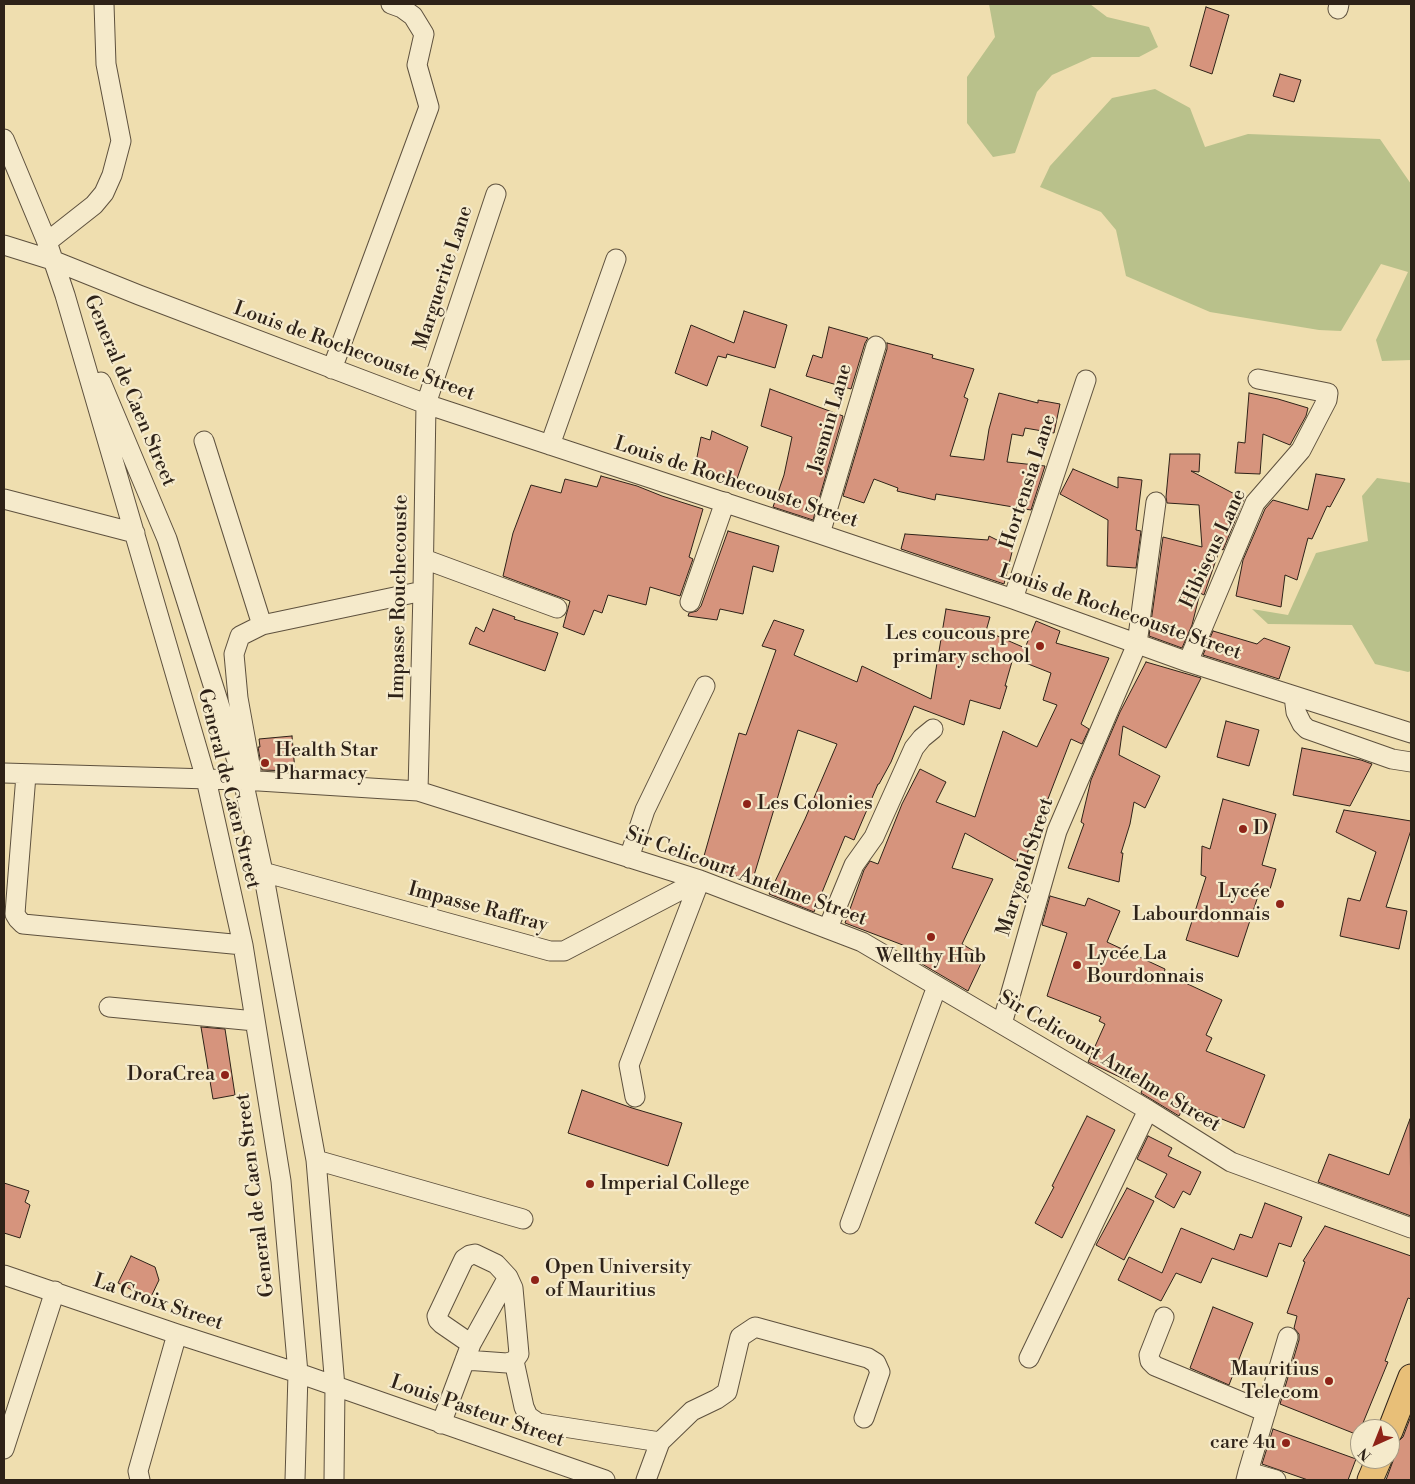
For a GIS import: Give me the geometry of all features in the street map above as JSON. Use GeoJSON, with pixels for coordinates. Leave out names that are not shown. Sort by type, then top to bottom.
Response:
{"type":"FeatureCollection","features":[{"type":"Feature","properties":{"kind":"main road"},"geometry":{"type":"LineString","coordinates":[[1395,1419],[1411,1377]]}},
{"type":"Feature","properties":{"kind":"street"},"geometry":{"type":"LineString","coordinates":[[50,251],[104,193],[112,174],[121,142],[106,64],[104,4]]}},
{"type":"Feature","properties":{"kind":"street"},"geometry":{"type":"LineString","coordinates":[[332,369],[429,106],[417,65],[424,34],[412,16],[402,8],[391,4]]}},
{"type":"Feature","properties":{"kind":"street"},"geometry":{"type":"LineString","coordinates":[[4,139],[50,251],[64,295]]}},
{"type":"Feature","properties":{"kind":"street","name":"Marguerite Lane"},"geometry":{"type":"LineString","coordinates":[[426,404],[496,194]]}},
{"type":"Feature","properties":{"kind":"street","name":"Louis de Rochecouste Street"},"geometry":{"type":"LineString","coordinates":[[4,245],[50,251],[139,295],[426,404],[1013,599],[1188,662],[1411,733]]}},
{"type":"Feature","properties":{"kind":"street"},"geometry":{"type":"LineString","coordinates":[[550,445],[616,258]]}},
{"type":"Feature","properties":{"kind":"street","name":"General de Caen Street"},"geometry":{"type":"LineString","coordinates":[[64,295],[206,779],[243,945],[281,1181],[298,1373],[295,1480]]}},
{"type":"Feature","properties":{"kind":"street","name":"General de Caen Street"},"geometry":{"type":"LineString","coordinates":[[64,295],[167,539],[248,781],[262,872],[316,1160],[336,1387],[334,1480]]}},
{"type":"Feature","properties":{"kind":"street","name":"Jasmin Lane"},"geometry":{"type":"LineString","coordinates":[[820,534],[876,346]]}},
{"type":"Feature","properties":{"kind":"street","name":"Hortensia Lane"},"geometry":{"type":"LineString","coordinates":[[1013,599],[1086,380]]}},
{"type":"Feature","properties":{"kind":"street","name":"Hibiscus Lane"},"geometry":{"type":"LineString","coordinates":[[1188,662],[1255,503],[1302,450],[1328,400],[1328,393],[1258,380]]}},
{"type":"Feature","properties":{"kind":"street","name":"Impasse Rouchecouste"},"geometry":{"type":"LineString","coordinates":[[418,790],[426,404]]}},
{"type":"Feature","properties":{"kind":"street"},"geometry":{"type":"LineString","coordinates":[[204,441],[262,625]]}},
{"type":"Feature","properties":{"kind":"street"},"geometry":{"type":"LineString","coordinates":[[4,499],[135,533]]}},
{"type":"Feature","properties":{"kind":"street"},"geometry":{"type":"LineString","coordinates":[[690,602],[725,502]]}},
{"type":"Feature","properties":{"kind":"street","name":"Marygold Street"},"geometry":{"type":"LineString","coordinates":[[1002,1024],[1057,831],[1137,644],[1156,502]]}},
{"type":"Feature","properties":{"kind":"street"},"geometry":{"type":"LineString","coordinates":[[424,559],[557,608]]}},
{"type":"Feature","properties":{"kind":"street"},"geometry":{"type":"LineString","coordinates":[[248,781],[234,654],[240,636],[262,625],[423,590]]}},
{"type":"Feature","properties":{"kind":"street"},"geometry":{"type":"LineString","coordinates":[[629,858],[645,810],[705,686]]}},
{"type":"Feature","properties":{"kind":"street"},"geometry":{"type":"LineString","coordinates":[[1294,696],[1296,712],[1307,729],[1392,759],[1411,762]]}},
{"type":"Feature","properties":{"kind":"street"},"geometry":{"type":"LineString","coordinates":[[828,928],[854,866],[874,837],[914,748],[933,728]]}},
{"type":"Feature","properties":{"kind":"street","name":"Sir Celicourt Antelme Street"},"geometry":{"type":"LineString","coordinates":[[4,774],[206,779],[418,790],[700,880],[862,942],[1148,1110],[1231,1162],[1411,1228]]}},
{"type":"Feature","properties":{"kind":"street"},"geometry":{"type":"LineString","coordinates":[[26,775],[16,907],[18,919],[23,924],[243,945]]}},
{"type":"Feature","properties":{"kind":"street","name":"Impasse Raffray"},"geometry":{"type":"LineString","coordinates":[[262,872],[550,951],[564,951],[700,880]]}},
{"type":"Feature","properties":{"kind":"street"},"geometry":{"type":"LineString","coordinates":[[635,1097],[628,1065],[700,880]]}},
{"type":"Feature","properties":{"kind":"street"},"geometry":{"type":"LineString","coordinates":[[850,1224],[937,986]]}},
{"type":"Feature","properties":{"kind":"street"},"geometry":{"type":"LineString","coordinates":[[109,1006],[255,1021]]}},
{"type":"Feature","properties":{"kind":"street"},"geometry":{"type":"LineString","coordinates":[[1029,1358],[1148,1110]]}},
{"type":"Feature","properties":{"kind":"street"},"geometry":{"type":"LineString","coordinates":[[316,1160],[523,1219]]}},
{"type":"Feature","properties":{"kind":"street"},"geometry":{"type":"LineString","coordinates":[[475,1254],[496,1264],[508,1277],[513,1288],[519,1354],[514,1360],[507,1363],[468,1352],[436,1316],[464,1259],[470,1255],[475,1254]]}},
{"type":"Feature","properties":{"kind":"street","name":"La Croix Street"},"geometry":{"type":"LineString","coordinates":[[4,1275],[336,1387]]}},
{"type":"Feature","properties":{"kind":"street"},"geometry":{"type":"LineString","coordinates":[[441,1424],[468,1352],[508,1277]]}},
{"type":"Feature","properties":{"kind":"street"},"geometry":{"type":"LineString","coordinates":[[4,1449],[55,1291]]}},
{"type":"Feature","properties":{"kind":"street"},"geometry":{"type":"LineString","coordinates":[[1164,1318],[1149,1355],[1150,1361],[1155,1366],[1266,1412]]}},
{"type":"Feature","properties":{"kind":"street"},"geometry":{"type":"LineString","coordinates":[[646,1480],[660,1442],[692,1410],[717,1400],[727,1392],[740,1336],[755,1327],[868,1358],[876,1363],[880,1372],[864,1418]]}},
{"type":"Feature","properties":{"kind":"street"},"geometry":{"type":"LineString","coordinates":[[140,1480],[138,1471],[177,1334]]}},
{"type":"Feature","properties":{"kind":"street"},"geometry":{"type":"LineString","coordinates":[[1276,1480],[1247,1476],[1288,1337]]}},
{"type":"Feature","properties":{"kind":"street"},"geometry":{"type":"LineString","coordinates":[[514,1360],[524,1407],[528,1416],[538,1423],[660,1442]]}},
{"type":"Feature","properties":{"kind":"street","name":"Louis Pasteur Street"},"geometry":{"type":"LineString","coordinates":[[336,1387],[605,1480]]}},
{"type":"Feature","properties":{"kind":"green space"},"geometry":{"type":"Polygon","coordinates":[[[989,4],[1090,4],[1107,17],[1149,27],[1158,47],[1139,57],[1092,57],[1052,75],[1037,92],[1015,153],[993,157],[967,123],[967,77],[995,37],[989,4]]]}},
{"type":"Feature","properties":{"kind":"green space"},"geometry":{"type":"Polygon","coordinates":[[[1155,89],[1190,108],[1205,147],[1248,134],[1380,139],[1411,184],[1411,360],[1382,361],[1376,340],[1408,272],[1381,264],[1341,331],[1319,330],[1210,312],[1126,276],[1116,230],[1101,212],[1040,187],[1050,166],[1112,98],[1155,89]]]}},
{"type":"Feature","properties":{"kind":"green space"},"geometry":{"type":"Polygon","coordinates":[[[1377,478],[1411,483],[1411,671],[1408,672],[1375,664],[1352,625],[1268,624],[1252,609],[1288,615],[1316,553],[1368,541],[1362,496],[1377,478]]]}},
{"type":"Feature","properties":{"kind":"building"},"geometry":{"type":"Polygon","coordinates":[[[1206,7],[1229,15],[1212,74],[1190,66],[1206,7]]]}},
{"type":"Feature","properties":{"kind":"building"},"geometry":{"type":"Polygon","coordinates":[[[1280,74],[1301,80],[1294,102],[1273,96],[1280,74]]]}},
{"type":"Feature","properties":{"kind":"building"},"geometry":{"type":"Polygon","coordinates":[[[744,311],[787,325],[775,368],[727,354],[726,358],[718,356],[707,386],[675,373],[691,325],[734,343],[744,311]]]}},
{"type":"Feature","properties":{"kind":"building"},"geometry":{"type":"Polygon","coordinates":[[[829,327],[868,338],[851,389],[806,376],[813,355],[822,358],[829,327]]]}},
{"type":"Feature","properties":{"kind":"building"},"geometry":{"type":"Polygon","coordinates":[[[887,343],[933,355],[932,358],[974,369],[964,397],[968,399],[950,456],[984,460],[989,429],[999,393],[1038,403],[1038,400],[1060,404],[1054,433],[1025,428],[1023,436],[1012,434],[1007,462],[1045,466],[1031,510],[936,494],[935,500],[897,491],[898,488],[874,479],[864,503],[843,496],[887,349],[887,343]]]}},
{"type":"Feature","properties":{"kind":"building"},"geometry":{"type":"Polygon","coordinates":[[[770,389],[843,416],[813,520],[773,507],[784,475],[792,437],[761,426],[770,389]]]}},
{"type":"Feature","properties":{"kind":"building"},"geometry":{"type":"Polygon","coordinates":[[[1249,393],[1308,408],[1306,416],[1290,445],[1263,434],[1260,474],[1235,473],[1238,442],[1245,443],[1249,393]]]}},
{"type":"Feature","properties":{"kind":"building"},"geometry":{"type":"Polygon","coordinates":[[[712,431],[748,447],[737,479],[695,467],[701,437],[710,440],[712,431]]]}},
{"type":"Feature","properties":{"kind":"building"},"geometry":{"type":"Polygon","coordinates":[[[1170,454],[1200,454],[1199,472],[1191,471],[1244,499],[1223,550],[1220,548],[1204,595],[1200,593],[1192,625],[1182,648],[1149,636],[1163,537],[1202,547],[1199,505],[1167,503],[1170,454]]]}},
{"type":"Feature","properties":{"kind":"building"},"geometry":{"type":"Polygon","coordinates":[[[1073,469],[1118,488],[1118,477],[1142,480],[1136,530],[1141,531],[1136,568],[1107,566],[1108,520],[1060,494],[1073,469]]]}},
{"type":"Feature","properties":{"kind":"building"},"geometry":{"type":"Polygon","coordinates":[[[1316,474],[1345,479],[1330,507],[1327,506],[1312,539],[1308,538],[1297,580],[1285,575],[1281,607],[1236,596],[1243,560],[1265,509],[1273,500],[1308,510],[1316,474]]]}},
{"type":"Feature","properties":{"kind":"building"},"geometry":{"type":"Polygon","coordinates":[[[601,476],[637,486],[703,509],[689,557],[693,559],[680,596],[650,587],[646,605],[608,595],[602,613],[594,610],[584,635],[563,627],[570,601],[503,576],[513,533],[531,485],[561,493],[565,479],[597,487],[601,476]]]}},
{"type":"Feature","properties":{"kind":"building"},"geometry":{"type":"Polygon","coordinates":[[[728,531],[779,546],[773,572],[753,566],[743,614],[720,609],[717,620],[688,616],[689,613],[697,611],[701,606],[728,531]]]}},
{"type":"Feature","properties":{"kind":"building"},"geometry":{"type":"Polygon","coordinates":[[[905,534],[988,540],[989,536],[1013,548],[1004,584],[901,549],[905,534]]]}},
{"type":"Feature","properties":{"kind":"building"},"geometry":{"type":"Polygon","coordinates":[[[493,609],[515,617],[514,619],[558,633],[545,671],[469,644],[476,627],[484,632],[493,609]]]}},
{"type":"Feature","properties":{"kind":"building"},"geometry":{"type":"Polygon","coordinates":[[[946,609],[990,617],[986,631],[1025,648],[1036,621],[1060,631],[1056,643],[1109,658],[1081,724],[1089,729],[1082,744],[1071,739],[1026,856],[1019,854],[1017,862],[965,833],[952,868],[993,879],[962,944],[984,957],[968,991],[905,954],[908,947],[845,923],[864,870],[870,861],[878,864],[902,804],[920,769],[946,782],[936,802],[975,817],[1003,731],[1037,747],[1057,705],[1043,700],[1051,673],[1013,658],[1000,709],[970,700],[964,725],[914,706],[891,762],[878,784],[854,840],[845,836],[814,912],[769,894],[805,819],[837,744],[798,730],[752,882],[702,863],[739,733],[746,735],[776,650],[762,646],[774,620],[804,630],[794,655],[857,682],[862,666],[931,699],[946,609]]]}},
{"type":"Feature","properties":{"kind":"building"},"geometry":{"type":"Polygon","coordinates":[[[1213,631],[1257,644],[1264,638],[1290,647],[1279,679],[1203,655],[1213,631]]]}},
{"type":"Feature","properties":{"kind":"building"},"geometry":{"type":"Polygon","coordinates":[[[1146,662],[1201,678],[1166,748],[1123,726],[1119,755],[1160,776],[1145,808],[1134,802],[1130,824],[1121,853],[1123,853],[1119,882],[1068,868],[1084,824],[1081,822],[1091,780],[1120,712],[1146,662]]]}},
{"type":"Feature","properties":{"kind":"building"},"geometry":{"type":"Polygon","coordinates":[[[1226,721],[1259,730],[1249,766],[1217,757],[1226,721]]]}},
{"type":"Feature","properties":{"kind":"building"},"geometry":{"type":"Polygon","coordinates":[[[292,736],[295,771],[262,770],[258,747],[260,747],[259,739],[292,736]]]}},
{"type":"Feature","properties":{"kind":"building"},"geometry":{"type":"Polygon","coordinates":[[[1302,748],[1372,764],[1350,806],[1293,795],[1302,748]]]}},
{"type":"Feature","properties":{"kind":"building"},"geometry":{"type":"Polygon","coordinates":[[[1223,799],[1276,814],[1262,865],[1276,869],[1268,896],[1259,893],[1238,957],[1186,940],[1206,877],[1201,875],[1202,846],[1210,849],[1223,799]]]}},
{"type":"Feature","properties":{"kind":"building"},"geometry":{"type":"Polygon","coordinates":[[[1344,810],[1411,821],[1411,830],[1386,907],[1407,911],[1399,949],[1340,936],[1348,898],[1360,901],[1376,852],[1336,832],[1344,810]]]}},
{"type":"Feature","properties":{"kind":"building"},"geometry":{"type":"Polygon","coordinates":[[[1050,896],[1085,906],[1088,898],[1120,911],[1107,942],[1165,969],[1164,973],[1222,1000],[1206,1035],[1212,1038],[1206,1051],[1265,1075],[1244,1128],[1185,1104],[1179,1116],[1141,1093],[1143,1088],[1088,1062],[1105,1024],[1099,1021],[1101,1017],[1047,996],[1067,933],[1042,925],[1050,896]]]}},
{"type":"Feature","properties":{"kind":"building"},"geometry":{"type":"Polygon","coordinates":[[[201,1027],[225,1029],[235,1095],[213,1099],[201,1027]]]}},
{"type":"Feature","properties":{"kind":"building"},"geometry":{"type":"Polygon","coordinates":[[[582,1090],[682,1123],[668,1166],[568,1133],[582,1090]]]}},
{"type":"Feature","properties":{"kind":"building"},"geometry":{"type":"Polygon","coordinates":[[[1087,1116],[1115,1130],[1062,1238],[1035,1223],[1087,1116]]]}},
{"type":"Feature","properties":{"kind":"building"},"geometry":{"type":"Polygon","coordinates":[[[1410,1119],[1411,1216],[1318,1182],[1329,1154],[1389,1175],[1410,1119]]]}},
{"type":"Feature","properties":{"kind":"building"},"geometry":{"type":"Polygon","coordinates":[[[1148,1136],[1172,1148],[1168,1156],[1201,1172],[1190,1195],[1183,1191],[1174,1208],[1155,1197],[1167,1174],[1137,1159],[1148,1136]]]}},
{"type":"Feature","properties":{"kind":"building"},"geometry":{"type":"Polygon","coordinates":[[[4,1183],[29,1191],[25,1202],[30,1205],[20,1238],[4,1233],[4,1183]]]}},
{"type":"Feature","properties":{"kind":"building"},"geometry":{"type":"Polygon","coordinates":[[[1127,1188],[1154,1201],[1124,1260],[1096,1245],[1127,1188]]]}},
{"type":"Feature","properties":{"kind":"building"},"geometry":{"type":"Polygon","coordinates":[[[1265,1203],[1302,1217],[1291,1247],[1279,1243],[1267,1277],[1212,1258],[1201,1283],[1176,1273],[1161,1301],[1118,1280],[1129,1257],[1162,1273],[1181,1228],[1234,1250],[1240,1234],[1252,1238],[1265,1203]]]}},
{"type":"Feature","properties":{"kind":"building"},"geometry":{"type":"Polygon","coordinates":[[[1325,1226],[1411,1256],[1411,1299],[1408,1298],[1385,1361],[1388,1362],[1365,1419],[1350,1419],[1350,1432],[1280,1404],[1299,1340],[1299,1334],[1294,1328],[1297,1316],[1287,1313],[1305,1262],[1303,1261],[1325,1226]]]}},
{"type":"Feature","properties":{"kind":"building"},"geometry":{"type":"Polygon","coordinates":[[[131,1256],[155,1267],[159,1280],[150,1299],[118,1283],[131,1256]]]}},
{"type":"Feature","properties":{"kind":"building"},"geometry":{"type":"Polygon","coordinates":[[[1213,1307],[1253,1323],[1229,1385],[1190,1368],[1213,1307]]]}},
{"type":"Feature","properties":{"kind":"building"},"geometry":{"type":"Polygon","coordinates":[[[1411,1416],[1411,1480],[1386,1480],[1390,1469],[1400,1469],[1400,1440],[1403,1437],[1411,1416]]]}},
{"type":"Feature","properties":{"kind":"building","name":"care 4u"},"geometry":{"type":"Polygon","coordinates":[[[1273,1429],[1350,1457],[1350,1469],[1352,1469],[1348,1480],[1308,1480],[1262,1464],[1273,1429]]]}},
{"type":"Feature","properties":{"kind":"place","name":"Les coucous pre primary school"},"geometry":{"type":"Point","coordinates":[1040,646]}},
{"type":"Feature","properties":{"kind":"place","name":"Health Star Pharmacy"},"geometry":{"type":"Point","coordinates":[265,763]}},
{"type":"Feature","properties":{"kind":"place","name":"Les Colonies"},"geometry":{"type":"Point","coordinates":[747,804]}},
{"type":"Feature","properties":{"kind":"place","name":"D"},"geometry":{"type":"Point","coordinates":[1243,829]}},
{"type":"Feature","properties":{"kind":"place","name":"Lycée Labourdonnais"},"geometry":{"type":"Point","coordinates":[1280,904]}},
{"type":"Feature","properties":{"kind":"place","name":"Wellthy Hub"},"geometry":{"type":"Point","coordinates":[931,937]}},
{"type":"Feature","properties":{"kind":"place","name":"Lycée La Bourdonnais"},"geometry":{"type":"Point","coordinates":[1077,965]}},
{"type":"Feature","properties":{"kind":"place","name":"DoraCrea"},"geometry":{"type":"Point","coordinates":[225,1075]}},
{"type":"Feature","properties":{"kind":"place","name":"Imperial College"},"geometry":{"type":"Point","coordinates":[590,1184]}},
{"type":"Feature","properties":{"kind":"place","name":"Open University of Mauritius"},"geometry":{"type":"Point","coordinates":[535,1280]}},
{"type":"Feature","properties":{"kind":"place","name":"Mauritius Telecom"},"geometry":{"type":"Point","coordinates":[1329,1381]}},
{"type":"Feature","properties":{"kind":"place","name":"care 4u"},"geometry":{"type":"Point","coordinates":[1286,1443]}}]}
